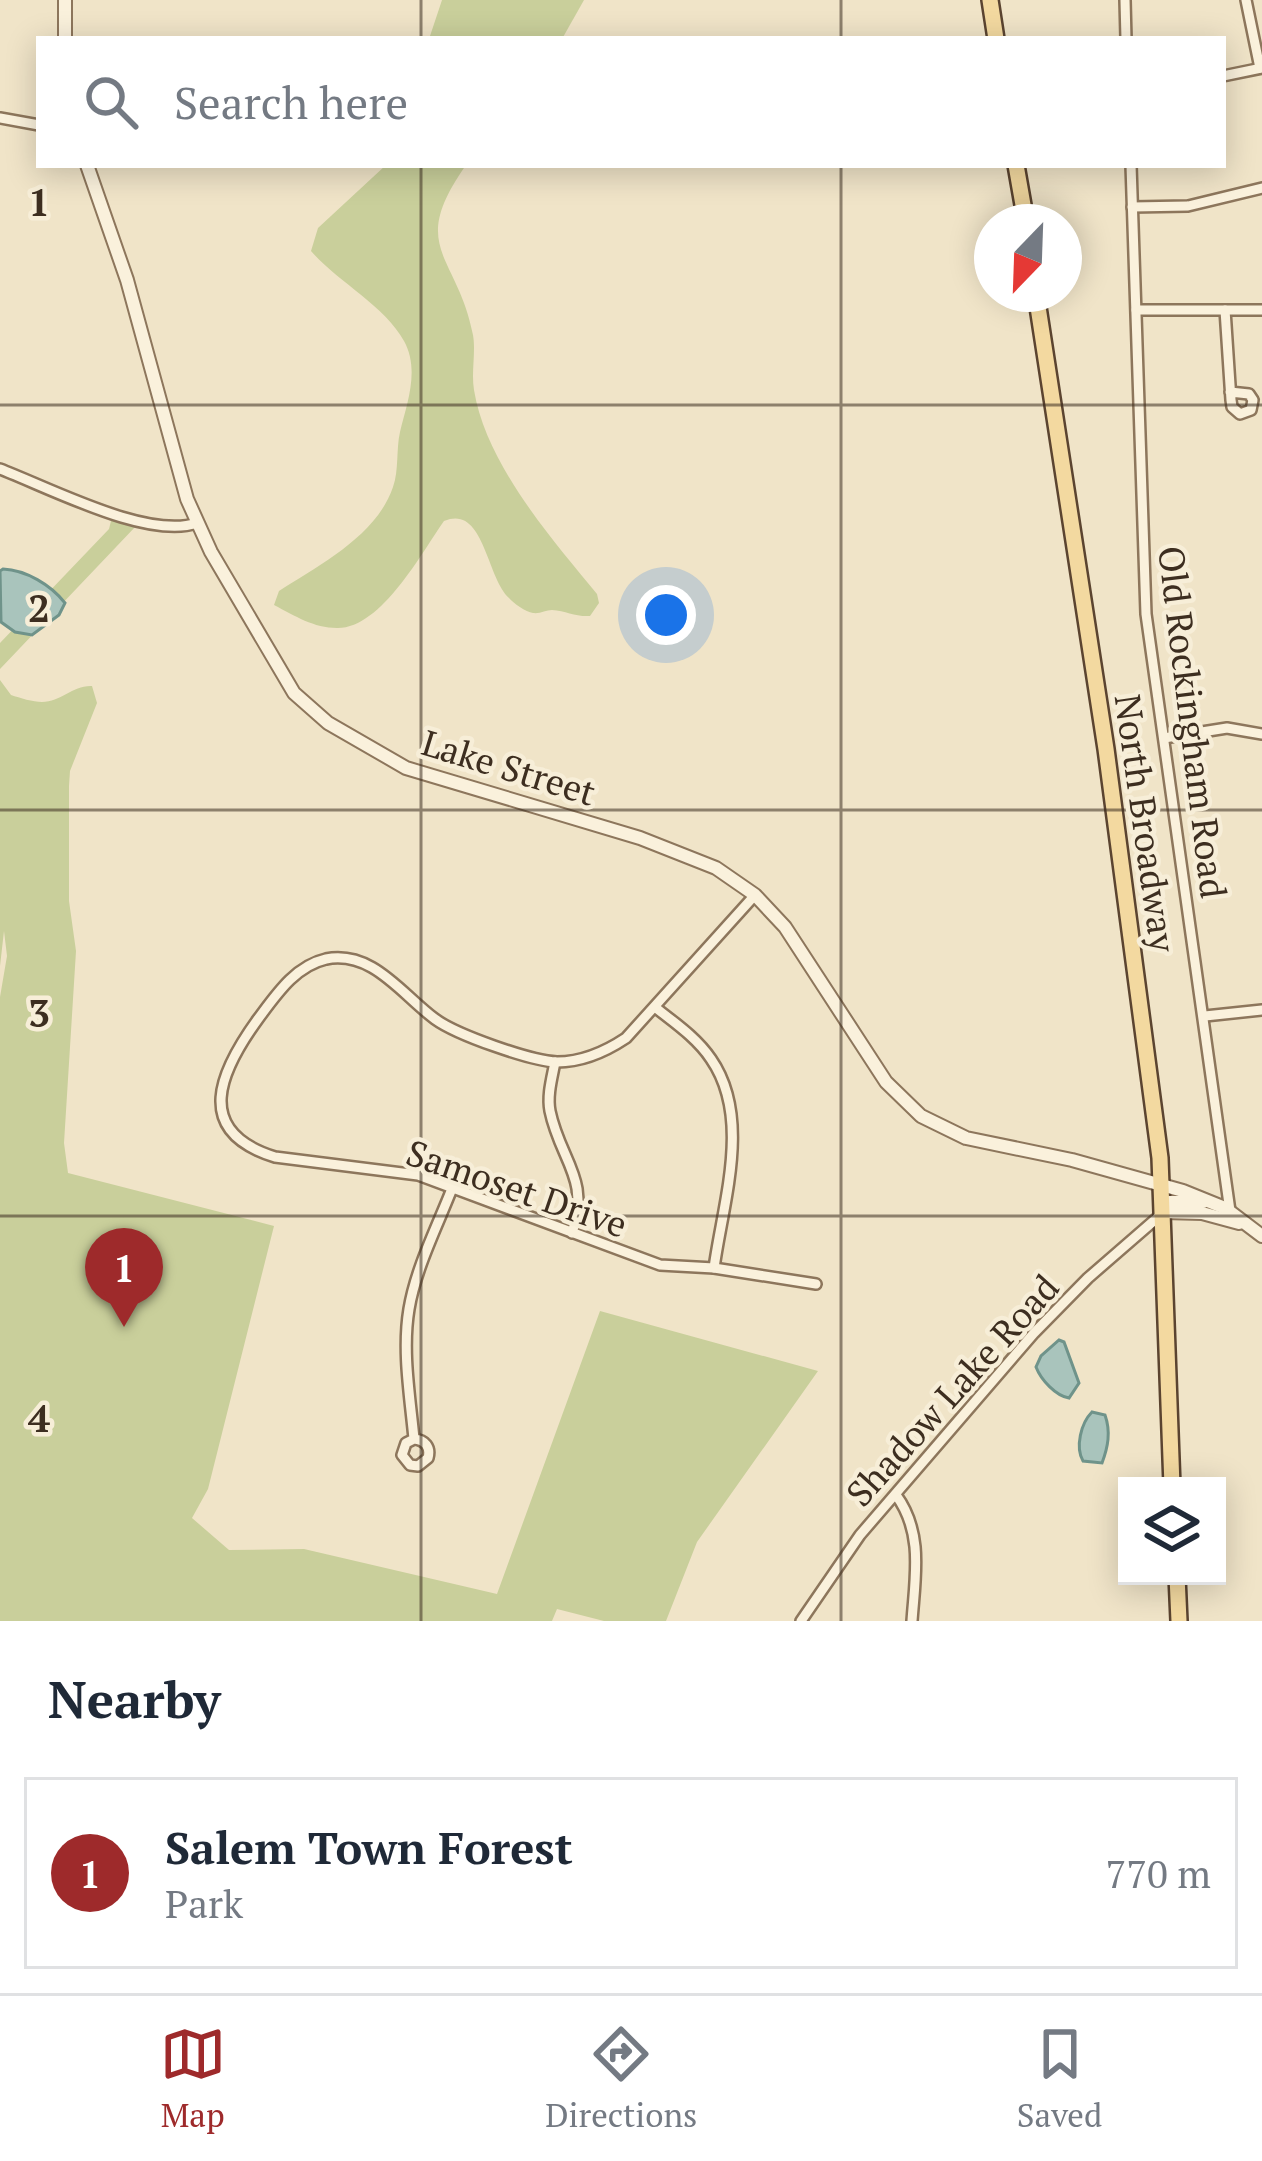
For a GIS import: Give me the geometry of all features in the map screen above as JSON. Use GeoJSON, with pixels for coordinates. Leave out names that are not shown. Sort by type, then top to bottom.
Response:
{"type":"FeatureCollection","features":[{"type":"Feature","properties":{"kind":"main road"},"geometry":{"type":"LineString","coordinates":[[990,0],[996,36]]}},
{"type":"Feature","properties":{"kind":"main road"},"geometry":{"type":"LineString","coordinates":[[1016,168],[1022,204]]}},
{"type":"Feature","properties":{"kind":"main road","name":"North Broadway"},"geometry":{"type":"LineString","coordinates":[[1039,312],[1118,834],[1163,1200],[1172,1477]]}},
{"type":"Feature","properties":{"kind":"main road"},"geometry":{"type":"LineString","coordinates":[[1178,1585],[1180,1621]]}},
{"type":"Feature","properties":{"kind":"street"},"geometry":{"type":"LineString","coordinates":[[65,0],[65,36]]}},
{"type":"Feature","properties":{"kind":"street"},"geometry":{"type":"LineString","coordinates":[[1124,0],[1126,36]]}},
{"type":"Feature","properties":{"kind":"street"},"geometry":{"type":"LineString","coordinates":[[1226,75],[1261,68],[1246,0]]}},
{"type":"Feature","properties":{"kind":"street"},"geometry":{"type":"LineString","coordinates":[[0,118],[36,124]]}},
{"type":"Feature","properties":{"kind":"street","name":"Lake Street"},"geometry":{"type":"LineString","coordinates":[[88,168],[127,280],[178,474],[197,523],[294,693],[328,723],[406,768],[655,842],[716,868],[755,895],[792,937],[886,1082],[921,1116],[966,1138],[1072,1160],[1163,1200]]}},
{"type":"Feature","properties":{"kind":"street","name":"Old Rockingham Road"},"geometry":{"type":"LineString","coordinates":[[1131,168],[1144,591],[1230,1211]]}},
{"type":"Feature","properties":{"kind":"street"},"geometry":{"type":"LineString","coordinates":[[1132,207],[1188,206],[1262,188]]}},
{"type":"Feature","properties":{"kind":"street"},"geometry":{"type":"LineString","coordinates":[[1136,310],[1262,310]]}},
{"type":"Feature","properties":{"kind":"street"},"geometry":{"type":"LineString","coordinates":[[1225,310],[1230,392]]}},
{"type":"Feature","properties":{"kind":"street"},"geometry":{"type":"LineString","coordinates":[[0,469],[148,525],[174,529],[197,523]]}},
{"type":"Feature","properties":{"kind":"street"},"geometry":{"type":"LineString","coordinates":[[1163,738],[1227,728],[1262,734]]}},
{"type":"Feature","properties":{"kind":"street"},"geometry":{"type":"LineString","coordinates":[[572,1233],[580,1196],[576,1173],[550,1112],[554,1062],[611,1048],[656,1008],[755,895]]}},
{"type":"Feature","properties":{"kind":"street","name":"Samoset Drive"},"geometry":{"type":"LineString","coordinates":[[554,1062],[450,1029],[372,967],[346,958],[310,964],[277,994],[233,1053],[220,1086],[220,1104],[236,1135],[257,1152],[396,1171],[453,1186],[660,1265],[816,1284]]}},
{"type":"Feature","properties":{"kind":"street"},"geometry":{"type":"LineString","coordinates":[[656,1008],[709,1056],[732,1109],[733,1136],[714,1268]]}},
{"type":"Feature","properties":{"kind":"street"},"geometry":{"type":"LineString","coordinates":[[1205,1016],[1262,1010]]}},
{"type":"Feature","properties":{"kind":"street"},"geometry":{"type":"LineString","coordinates":[[414,1439],[406,1349],[408,1314],[453,1186]]}},
{"type":"Feature","properties":{"kind":"street"},"geometry":{"type":"LineString","coordinates":[[1163,1200],[1216,1203],[1262,1236]]}},
{"type":"Feature","properties":{"kind":"street"},"geometry":{"type":"LineString","coordinates":[[1163,1200],[1246,1225]]}},
{"type":"Feature","properties":{"kind":"street","name":"Shadow Lake Road"},"geometry":{"type":"LineString","coordinates":[[801,1621],[837,1565],[1034,1333],[1163,1200]]}},
{"type":"Feature","properties":{"kind":"street"},"geometry":{"type":"LineString","coordinates":[[896,1495],[911,1519],[916,1539],[912,1621]]}},
{"type":"Feature","properties":{"kind":"green space"},"geometry":{"type":"Polygon","coordinates":[[[442,0],[584,0],[564,36],[430,36],[442,0]]]}},
{"type":"Feature","properties":{"kind":"green space"},"geometry":{"type":"Polygon","coordinates":[[[383,168],[464,168],[440,215],[438,234],[473,335],[473,383],[481,418],[523,499],[597,594],[599,603],[590,616],[552,610],[533,613],[517,605],[501,588],[476,532],[457,519],[444,521],[399,586],[353,625],[320,626],[274,605],[279,591],[361,534],[385,504],[395,480],[411,386],[409,352],[395,328],[311,251],[318,228],[383,168]]]}},
{"type":"Feature","properties":{"kind":"green space"},"geometry":{"type":"Polygon","coordinates":[[[106,515],[136,526],[0,669],[0,643],[109,529],[111,521],[106,515]]]}},
{"type":"Feature","properties":{"kind":"green space"},"geometry":{"type":"Polygon","coordinates":[[[0,680],[11,695],[38,702],[92,686],[97,703],[70,771],[69,786],[69,901],[76,951],[64,1143],[68,1173],[274,1226],[208,1489],[192,1518],[229,1550],[304,1549],[497,1594],[600,1311],[818,1371],[697,1542],[666,1621],[604,1621],[557,1609],[552,1621],[0,1621],[0,997],[7,956],[4,931],[0,966],[0,680]]]}},
{"type":"Feature","properties":{"kind":"water"},"geometry":{"type":"Polygon","coordinates":[[[3,569],[29,575],[53,590],[65,603],[59,615],[32,635],[15,632],[1,622],[3,569]]]}},
{"type":"Feature","properties":{"kind":"water"},"geometry":{"type":"Polygon","coordinates":[[[1059,1340],[1064,1342],[1079,1383],[1069,1398],[1050,1387],[1036,1367],[1059,1340]]]}},
{"type":"Feature","properties":{"kind":"water"},"geometry":{"type":"Polygon","coordinates":[[[1092,1412],[1105,1415],[1107,1421],[1102,1463],[1083,1461],[1079,1449],[1080,1435],[1092,1412]]]}},
{"type":"Feature","properties":{"kind":"place","name":"Salem Town Forest"},"geometry":{"type":"Point","coordinates":[124,1327]}}]}
